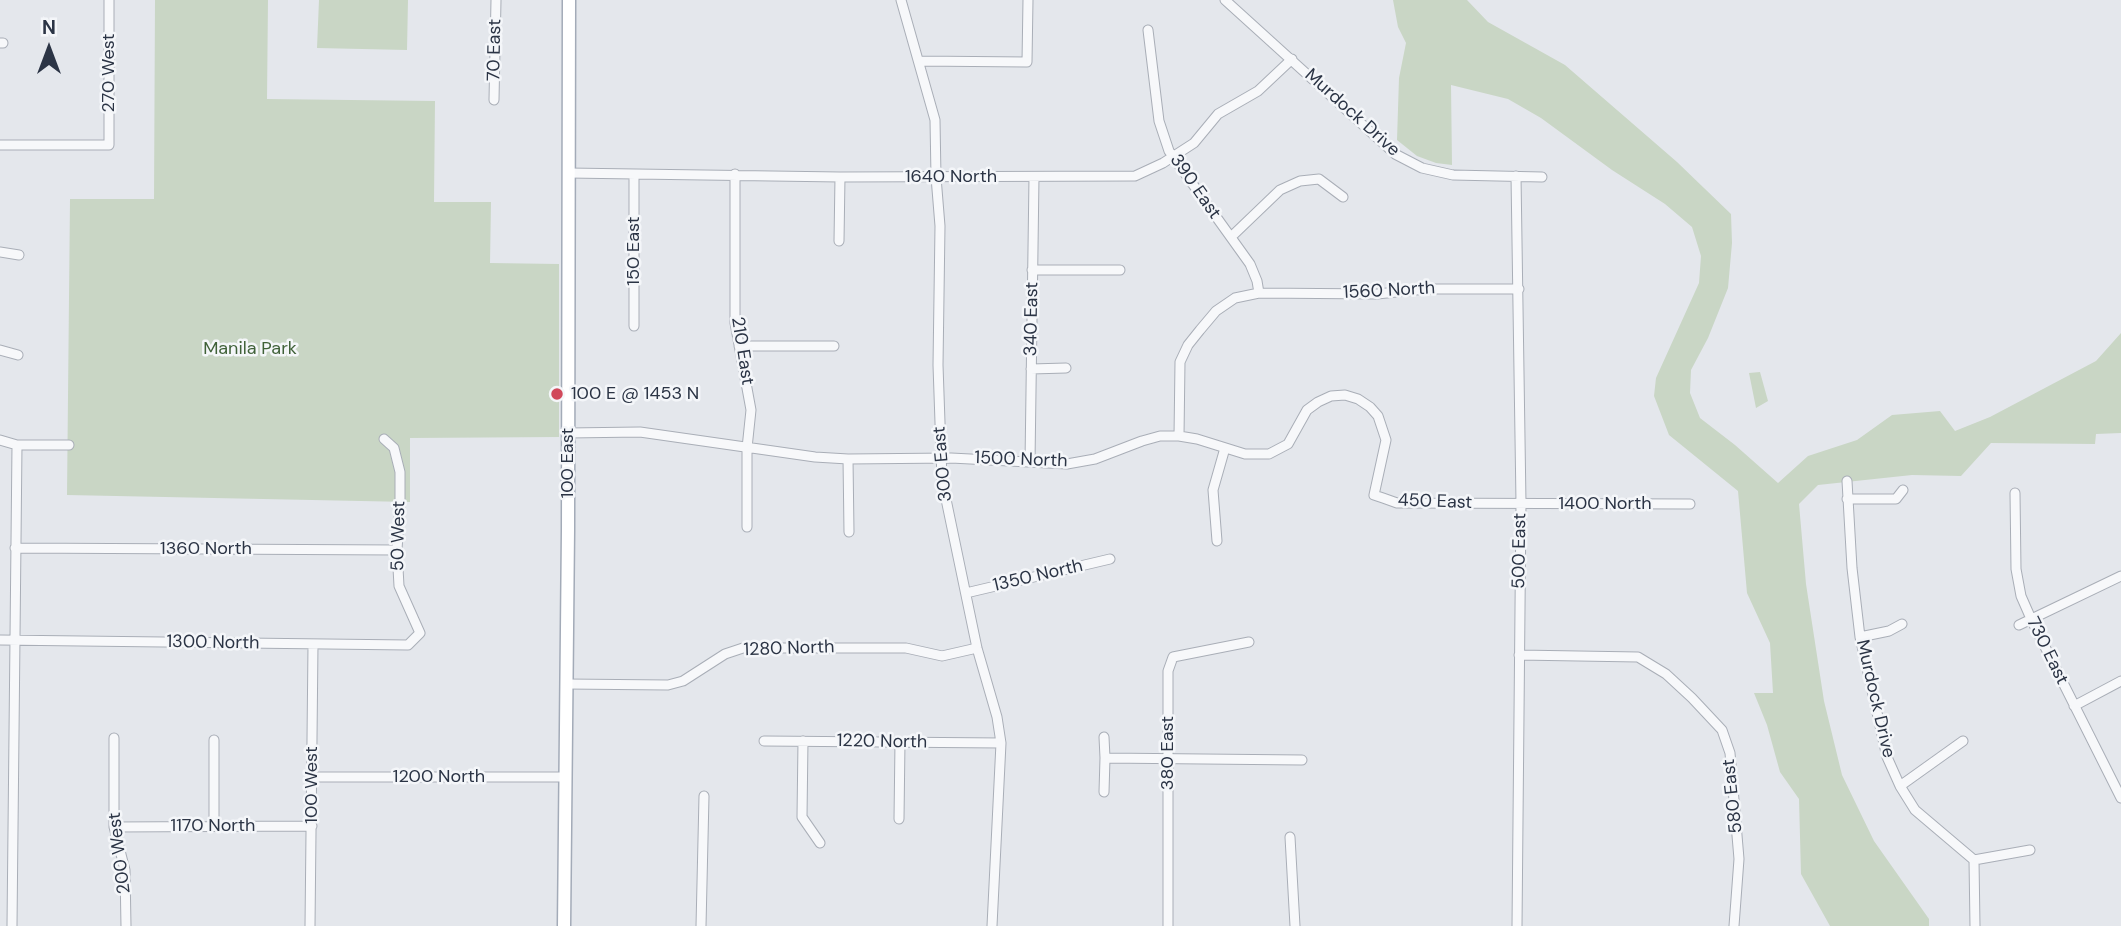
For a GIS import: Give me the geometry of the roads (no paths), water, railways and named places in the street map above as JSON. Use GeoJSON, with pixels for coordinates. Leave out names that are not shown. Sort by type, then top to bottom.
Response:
{"type":"FeatureCollection","features":[{"type":"Feature","properties":{"kind":"main road","name":"100 East"},"geometry":{"type":"LineString","coordinates":[[564,926],[569,0]]}},
{"type":"Feature","properties":{"kind":"street","name":"270 West"},"geometry":{"type":"LineString","coordinates":[[0,145],[109,145],[109,0]]}},
{"type":"Feature","properties":{"kind":"street","name":"70 East"},"geometry":{"type":"LineString","coordinates":[[494,100],[496,0]]}},
{"type":"Feature","properties":{"kind":"street","name":"300 East"},"geometry":{"type":"LineString","coordinates":[[901,0],[935,120],[940,226],[940,458],[944,497],[1001,743],[992,926]]}},
{"type":"Feature","properties":{"kind":"street"},"geometry":{"type":"LineString","coordinates":[[919,61],[1027,62],[1027,0]]}},
{"type":"Feature","properties":{"kind":"street","name":"Murdock Drive"},"geometry":{"type":"LineString","coordinates":[[1225,0],[1395,154],[1422,168],[1453,175],[1542,177]]}},
{"type":"Feature","properties":{"kind":"street","name":"390 East"},"geometry":{"type":"LineString","coordinates":[[1149,30],[1159,121],[1172,157],[1250,264],[1257,281],[1258,293]]}},
{"type":"Feature","properties":{"kind":"street","name":"1640 North"},"geometry":{"type":"LineString","coordinates":[[568,173],[840,177],[1135,176],[1163,163],[1194,143],[1218,114],[1258,91],[1292,59]]}},
{"type":"Feature","properties":{"kind":"street","name":"210 East"},"geometry":{"type":"LineString","coordinates":[[736,174],[735,323],[751,410],[747,448],[747,527]]}},
{"type":"Feature","properties":{"kind":"street","name":"150 East"},"geometry":{"type":"LineString","coordinates":[[634,175],[634,326]]}},
{"type":"Feature","properties":{"kind":"street","name":"500 East"},"geometry":{"type":"LineString","coordinates":[[1516,176],[1521,503],[1517,926]]}},
{"type":"Feature","properties":{"kind":"street"},"geometry":{"type":"LineString","coordinates":[[839,241],[840,177]]}},
{"type":"Feature","properties":{"kind":"street","name":"340 East"},"geometry":{"type":"LineString","coordinates":[[1030,461],[1034,177]]}},
{"type":"Feature","properties":{"kind":"street"},"geometry":{"type":"LineString","coordinates":[[1231,237],[1280,190],[1300,181],[1319,179],[1343,197]]}},
{"type":"Feature","properties":{"kind":"street"},"geometry":{"type":"LineString","coordinates":[[0,252],[19,255]]}},
{"type":"Feature","properties":{"kind":"street"},"geometry":{"type":"LineString","coordinates":[[1032,270],[1120,270]]}},
{"type":"Feature","properties":{"kind":"street","name":"1560 North"},"geometry":{"type":"LineString","coordinates":[[1179,436],[1180,362],[1188,345],[1216,311],[1235,298],[1258,293],[1377,294],[1426,289],[1519,289]]}},
{"type":"Feature","properties":{"kind":"street"},"geometry":{"type":"LineString","coordinates":[[739,346],[834,346]]}},
{"type":"Feature","properties":{"kind":"street"},"geometry":{"type":"LineString","coordinates":[[0,350],[18,355]]}},
{"type":"Feature","properties":{"kind":"street"},"geometry":{"type":"LineString","coordinates":[[1031,369],[1066,368]]}},
{"type":"Feature","properties":{"kind":"street","name":"1500 North"},"geometry":{"type":"LineString","coordinates":[[568,433],[640,432],[815,457],[940,458],[1067,464],[1096,459],[1142,440],[1160,436],[1197,439],[1245,454],[1269,454],[1287,444],[1307,410],[1318,401],[1331,396],[1358,399]]}},
{"type":"Feature","properties":{"kind":"street","name":"450 East"},"geometry":{"type":"LineString","coordinates":[[1358,399],[1378,416],[1386,440],[1374,495],[1397,503],[1521,503]]}},
{"type":"Feature","properties":{"kind":"street","name":"50 West"},"geometry":{"type":"LineString","coordinates":[[384,439],[394,449],[400,472],[397,550],[399,586],[420,633]]}},
{"type":"Feature","properties":{"kind":"street"},"geometry":{"type":"LineString","coordinates":[[0,440],[18,445],[69,445]]}},
{"type":"Feature","properties":{"kind":"street"},"geometry":{"type":"LineString","coordinates":[[12,926],[18,445]]}},
{"type":"Feature","properties":{"kind":"street"},"geometry":{"type":"LineString","coordinates":[[1217,541],[1213,491],[1224,449]]}},
{"type":"Feature","properties":{"kind":"street"},"geometry":{"type":"LineString","coordinates":[[848,459],[849,532]]}},
{"type":"Feature","properties":{"kind":"street","name":"Murdock Drive"},"geometry":{"type":"LineString","coordinates":[[1847,481],[1852,568],[1860,637],[1886,757],[1915,810],[1974,860]]}},
{"type":"Feature","properties":{"kind":"street"},"geometry":{"type":"LineString","coordinates":[[1847,499],[1896,499],[1903,490]]}},
{"type":"Feature","properties":{"kind":"street","name":"730 East"},"geometry":{"type":"LineString","coordinates":[[2015,493],[2015,569],[2021,596],[2121,798]]}},
{"type":"Feature","properties":{"kind":"street","name":"1400 North"},"geometry":{"type":"LineString","coordinates":[[1521,503],[1690,504]]}},
{"type":"Feature","properties":{"kind":"street","name":"1360 North"},"geometry":{"type":"LineString","coordinates":[[15,548],[397,550]]}},
{"type":"Feature","properties":{"kind":"street","name":"1350 North"},"geometry":{"type":"LineString","coordinates":[[965,593],[1110,559]]}},
{"type":"Feature","properties":{"kind":"street"},"geometry":{"type":"LineString","coordinates":[[2019,625],[2121,576]]}},
{"type":"Feature","properties":{"kind":"street"},"geometry":{"type":"LineString","coordinates":[[1860,637],[1889,631],[1902,624]]}},
{"type":"Feature","properties":{"kind":"street","name":"1300 North"},"geometry":{"type":"LineString","coordinates":[[0,640],[408,645],[420,633]]}},
{"type":"Feature","properties":{"kind":"street","name":"380 East"},"geometry":{"type":"LineString","coordinates":[[1168,926],[1168,671],[1173,657],[1249,642]]}},
{"type":"Feature","properties":{"kind":"street","name":"100 West"},"geometry":{"type":"LineString","coordinates":[[310,926],[313,645]]}},
{"type":"Feature","properties":{"kind":"street","name":"1280 North"},"geometry":{"type":"LineString","coordinates":[[566,684],[668,685],[683,681],[725,654],[743,648],[906,648],[942,656],[977,648]]}},
{"type":"Feature","properties":{"kind":"street","name":"580 East"},"geometry":{"type":"LineString","coordinates":[[1518,655],[1638,657],[1666,674],[1721,730],[1730,753],[1739,859],[1734,926]]}},
{"type":"Feature","properties":{"kind":"street"},"geometry":{"type":"LineString","coordinates":[[2074,705],[2121,681]]}},
{"type":"Feature","properties":{"kind":"street"},"geometry":{"type":"LineString","coordinates":[[1104,737],[1104,792]]}},
{"type":"Feature","properties":{"kind":"street","name":"200 West"},"geometry":{"type":"LineString","coordinates":[[114,738],[114,827],[125,870],[126,926]]}},
{"type":"Feature","properties":{"kind":"street"},"geometry":{"type":"LineString","coordinates":[[214,740],[214,826]]}},
{"type":"Feature","properties":{"kind":"street","name":"1220 North"},"geometry":{"type":"LineString","coordinates":[[764,741],[1001,743]]}},
{"type":"Feature","properties":{"kind":"street"},"geometry":{"type":"LineString","coordinates":[[803,741],[802,817],[820,843]]}},
{"type":"Feature","properties":{"kind":"street"},"geometry":{"type":"LineString","coordinates":[[1900,786],[1963,741]]}},
{"type":"Feature","properties":{"kind":"street"},"geometry":{"type":"LineString","coordinates":[[899,819],[900,742]]}},
{"type":"Feature","properties":{"kind":"street"},"geometry":{"type":"LineString","coordinates":[[1105,758],[1302,760]]}},
{"type":"Feature","properties":{"kind":"street","name":"1200 North"},"geometry":{"type":"LineString","coordinates":[[312,778],[565,777]]}},
{"type":"Feature","properties":{"kind":"street"},"geometry":{"type":"LineString","coordinates":[[701,926],[704,796]]}},
{"type":"Feature","properties":{"kind":"street","name":"1170 North"},"geometry":{"type":"LineString","coordinates":[[114,827],[312,826]]}},
{"type":"Feature","properties":{"kind":"street"},"geometry":{"type":"LineString","coordinates":[[1290,836],[1295,926]]}},
{"type":"Feature","properties":{"kind":"street"},"geometry":{"type":"LineString","coordinates":[[1975,926],[1974,860],[2030,850]]}},
{"type":"Feature","properties":{"kind":"place","name":"100 E @ 1453 N"},"geometry":{"type":"Point","coordinates":[557,394]}},
{"type":"Feature","properties":{"kind":"park label","name":"Manila Park"},"geometry":{"type":"Point","coordinates":[250,349]}}]}
